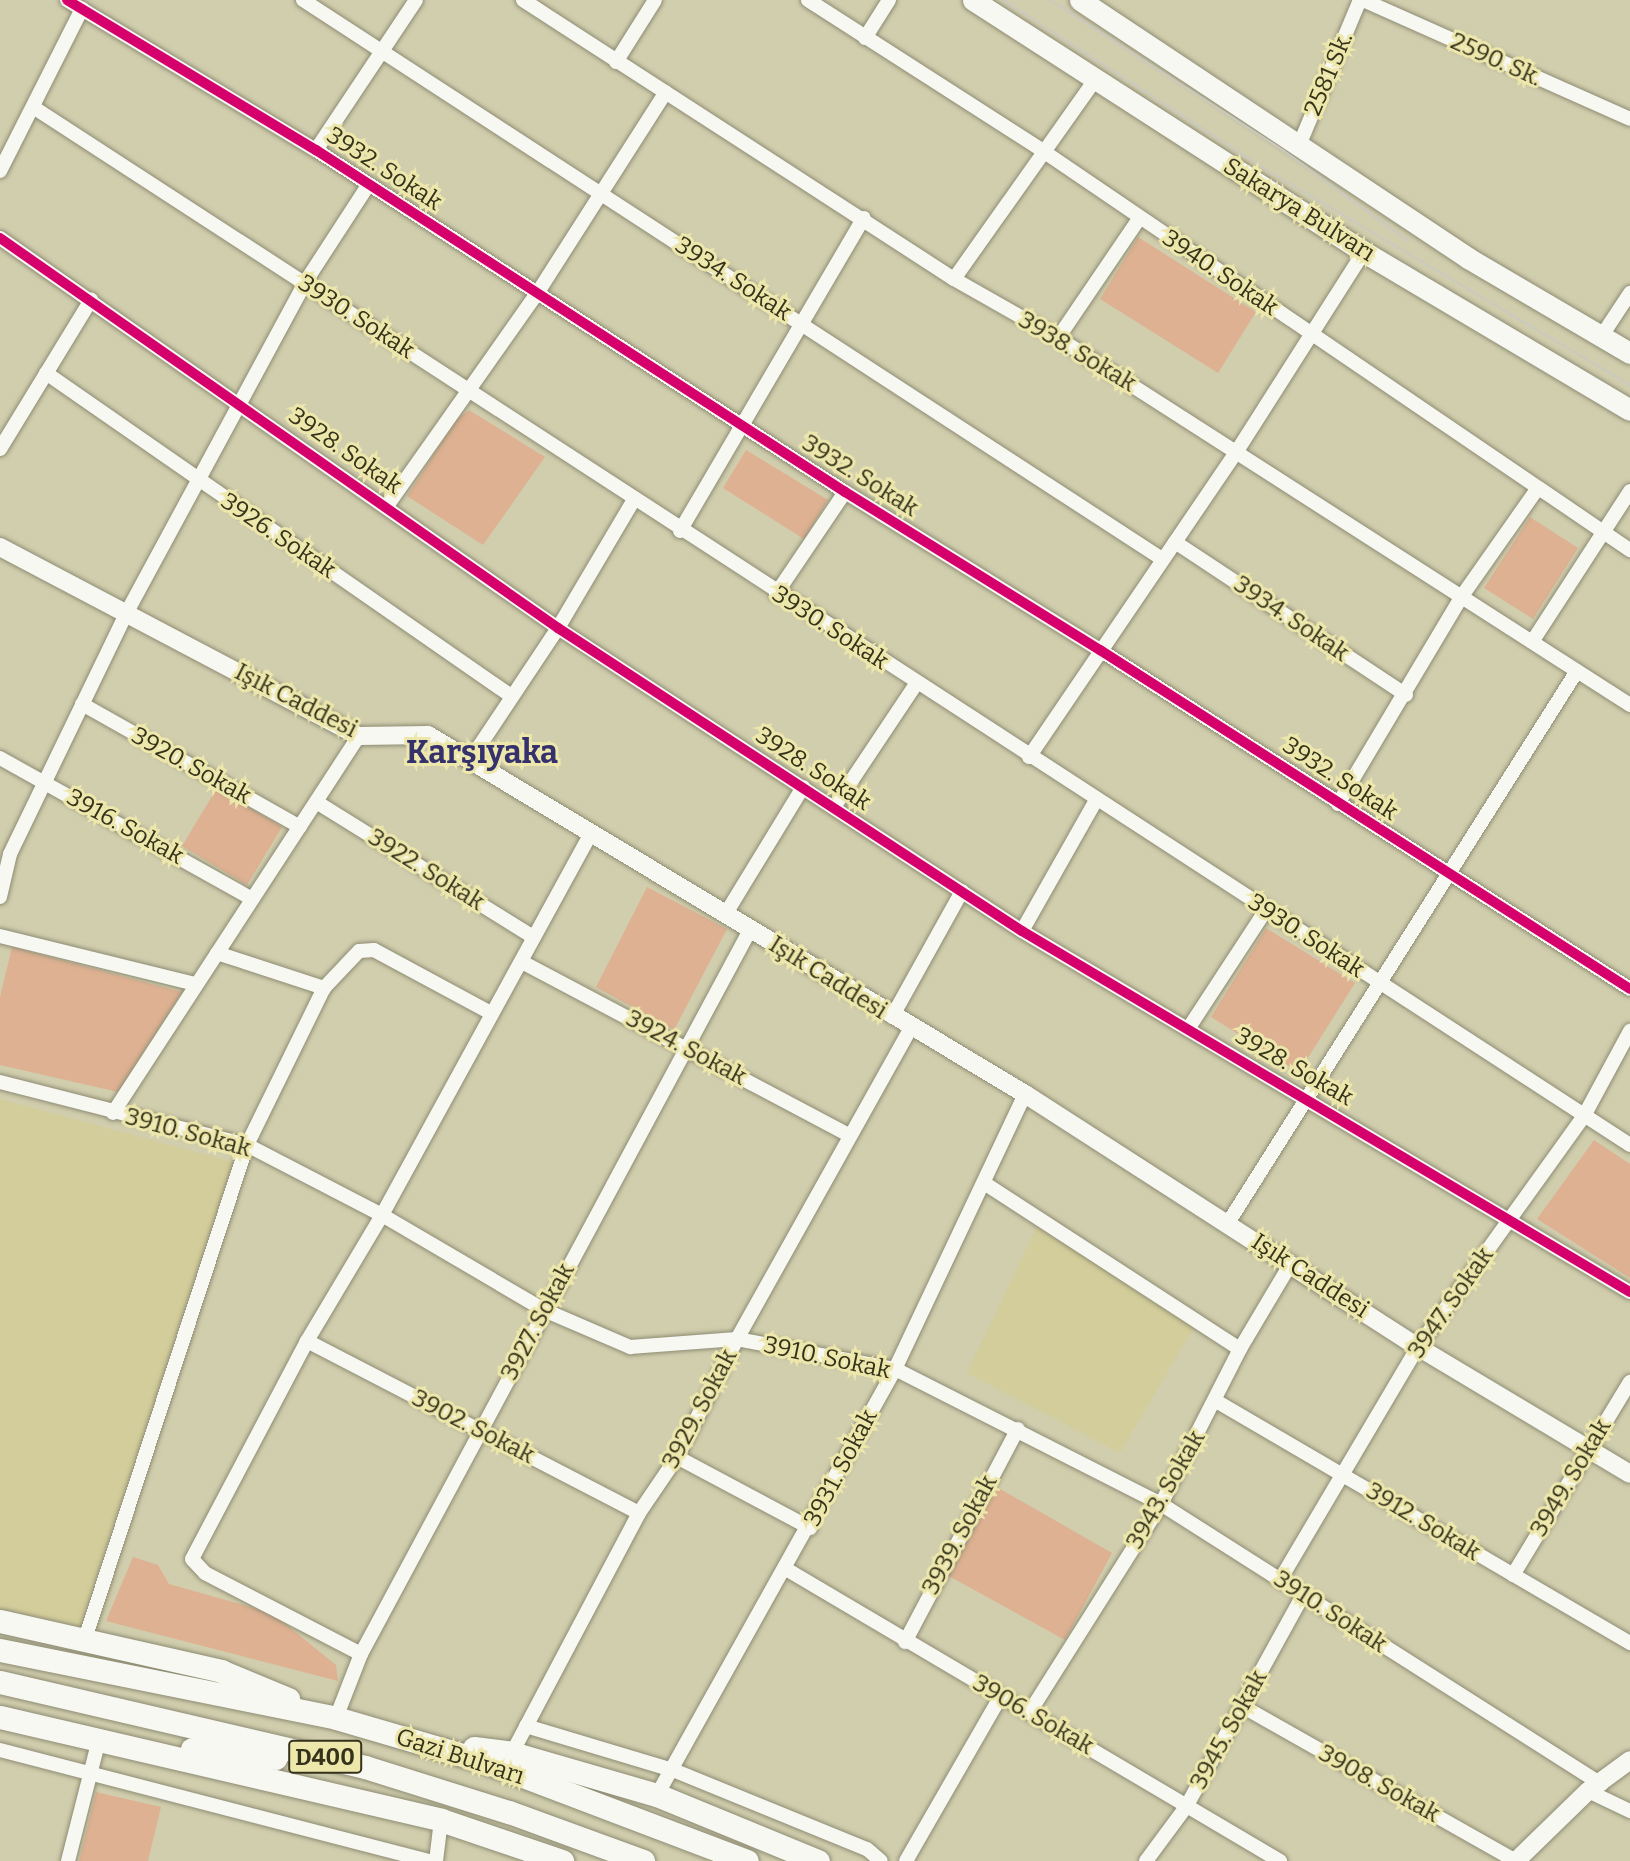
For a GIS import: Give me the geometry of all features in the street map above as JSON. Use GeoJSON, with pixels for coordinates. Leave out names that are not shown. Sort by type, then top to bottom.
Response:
{"type":"FeatureCollection","features":[{"type":"Feature","properties":{"kind":"highway"},"geometry":{"type":"LineString","coordinates":[[0,1621],[221,1671],[336,1718]]}},
{"type":"Feature","properties":{"kind":"highway","name":"Gazi Bulvarı"},"geometry":{"type":"LineString","coordinates":[[0,1650],[336,1718],[486,1762],[747,1861]]}},
{"type":"Feature","properties":{"kind":"highway","name":"Gazi Bulvarı"},"geometry":{"type":"LineString","coordinates":[[0,1682],[365,1767],[509,1812],[643,1861]]}},
{"type":"Feature","properties":{"kind":"highway"},"geometry":{"type":"LineString","coordinates":[[0,1717],[441,1819],[562,1861]]}},
{"type":"Feature","properties":{"kind":"highway"},"geometry":{"type":"LineString","coordinates":[[99,1739],[365,1767]]}},
{"type":"Feature","properties":{"kind":"highway"},"geometry":{"type":"LineString","coordinates":[[416,1742],[512,1753],[657,1795],[818,1861]]}},
{"type":"Feature","properties":{"kind":"main road","name":"Sakarya Bulvarı"},"geometry":{"type":"LineString","coordinates":[[973,0],[1364,252],[1630,410]]}},
{"type":"Feature","properties":{"kind":"main road","name":"Sakarya Bulvarı"},"geometry":{"type":"LineString","coordinates":[[1080,0],[1298,148],[1468,258],[1630,353]]}},
{"type":"Feature","properties":{"kind":"street","name":"3932. Sokak"},"geometry":{"type":"LineString","coordinates":[[67,0],[316,150],[744,428],[1100,650],[1630,989]]}},
{"type":"Feature","properties":{"kind":"street","name":"3934. Sokak"},"geometry":{"type":"LineString","coordinates":[[303,0],[1162,559]]}},
{"type":"Feature","properties":{"kind":"street"},"geometry":{"type":"LineString","coordinates":[[316,150],[416,0]]}},
{"type":"Feature","properties":{"kind":"street","name":"3938. Sokak"},"geometry":{"type":"LineString","coordinates":[[523,0],[616,62],[864,218],[954,279],[1058,338],[1630,705]]}},
{"type":"Feature","properties":{"kind":"street"},"geometry":{"type":"LineString","coordinates":[[616,62],[655,0]]}},
{"type":"Feature","properties":{"kind":"street","name":"3940. Sokak"},"geometry":{"type":"LineString","coordinates":[[808,0],[1043,151],[1139,219],[1630,550]]}},
{"type":"Feature","properties":{"kind":"street"},"geometry":{"type":"LineString","coordinates":[[865,38],[889,0]]}},
{"type":"Feature","properties":{"kind":"street","name":"2581 Sk."},"geometry":{"type":"LineString","coordinates":[[1298,148],[1361,0]]}},
{"type":"Feature","properties":{"kind":"street","name":"2590. Sk."},"geometry":{"type":"LineString","coordinates":[[1361,0],[1630,119]]}},
{"type":"Feature","properties":{"kind":"street"},"geometry":{"type":"LineString","coordinates":[[0,171],[82,9]]}},
{"type":"Feature","properties":{"kind":"street"},"geometry":{"type":"LineString","coordinates":[[954,279],[1095,80]]}},
{"type":"Feature","properties":{"kind":"street"},"geometry":{"type":"LineString","coordinates":[[387,506],[538,292],[666,92]]}},
{"type":"Feature","properties":{"kind":"street","name":"3930. Sokak"},"geometry":{"type":"LineString","coordinates":[[33,107],[468,390],[633,501],[1630,1145]]}},
{"type":"Feature","properties":{"kind":"street"},"geometry":{"type":"LineString","coordinates":[[0,897],[10,854],[127,612],[304,284],[369,184]]}},
{"type":"Feature","properties":{"kind":"street"},"geometry":{"type":"LineString","coordinates":[[680,531],[744,428],[864,218]]}},
{"type":"Feature","properties":{"kind":"street"},"geometry":{"type":"LineString","coordinates":[[1058,338],[1139,219]]}},
{"type":"Feature","properties":{"kind":"street","name":"3928. Sokak"},"geometry":{"type":"LineString","coordinates":[[0,238],[240,402],[558,628],[1022,931],[1630,1292]]}},
{"type":"Feature","properties":{"kind":"street"},"geometry":{"type":"LineString","coordinates":[[1029,757],[1237,451],[1364,252]]}},
{"type":"Feature","properties":{"kind":"street"},"geometry":{"type":"LineString","coordinates":[[1601,337],[1630,293]]}},
{"type":"Feature","properties":{"kind":"street"},"geometry":{"type":"LineString","coordinates":[[0,449],[91,300]]}},
{"type":"Feature","properties":{"kind":"street","name":"3926. Sokak"},"geometry":{"type":"LineString","coordinates":[[46,373],[511,696]]}},
{"type":"Feature","properties":{"kind":"street"},"geometry":{"type":"LineString","coordinates":[[1338,804],[1406,695],[1462,596],[1538,488]]}},
{"type":"Feature","properties":{"kind":"street"},"geometry":{"type":"LineString","coordinates":[[1532,642],[1630,491]]}},
{"type":"Feature","properties":{"kind":"street"},"geometry":{"type":"LineString","coordinates":[[776,593],[845,492]]}},
{"type":"Feature","properties":{"kind":"street"},"geometry":{"type":"LineString","coordinates":[[470,760],[558,628],[633,501]]}},
{"type":"Feature","properties":{"kind":"street","name":"3934. Sokak"},"geometry":{"type":"LineString","coordinates":[[1175,542],[1406,695]]}},
{"type":"Feature","properties":{"kind":"street","name":"Işık Caddesi"},"geometry":{"type":"LineString","coordinates":[[0,547],[359,736],[428,735],[910,1029],[1025,1094],[1419,1347],[1630,1474]]}},
{"type":"Feature","properties":{"kind":"street"},"geometry":{"type":"LineString","coordinates":[[1228,1223],[1379,984],[1446,872],[1577,671]]}},
{"type":"Feature","properties":{"kind":"street"},"geometry":{"type":"LineString","coordinates":[[834,807],[916,684]]}},
{"type":"Feature","properties":{"kind":"street","name":"3920. Sokak"},"geometry":{"type":"LineString","coordinates":[[82,704],[300,827]]}},
{"type":"Feature","properties":{"kind":"street"},"geometry":{"type":"LineString","coordinates":[[113,1113],[250,898],[318,803],[359,736]]}},
{"type":"Feature","properties":{"kind":"street","name":"3916. Sokak"},"geometry":{"type":"LineString","coordinates":[[0,758],[250,898]]}},
{"type":"Feature","properties":{"kind":"street"},"geometry":{"type":"LineString","coordinates":[[725,915],[803,787]]}},
{"type":"Feature","properties":{"kind":"street"},"geometry":{"type":"LineString","coordinates":[[1022,931],[1096,800]]}},
{"type":"Feature","properties":{"kind":"street","name":"3922. Sokak"},"geometry":{"type":"LineString","coordinates":[[318,803],[533,937]]}},
{"type":"Feature","properties":{"kind":"street"},"geometry":{"type":"LineString","coordinates":[[361,1654],[205,1573],[192,1559],[307,1341],[382,1215],[591,833]]}},
{"type":"Feature","properties":{"kind":"street"},"geometry":{"type":"LineString","coordinates":[[892,1017],[962,891]]}},
{"type":"Feature","properties":{"kind":"street"},"geometry":{"type":"LineString","coordinates":[[1188,1029],[1266,910]]}},
{"type":"Feature","properties":{"kind":"street","name":"3927. Sokak"},"geometry":{"type":"LineString","coordinates":[[336,1718],[361,1654],[684,1046],[750,930]]}},
{"type":"Feature","properties":{"kind":"street"},"geometry":{"type":"LineString","coordinates":[[0,936],[195,984]]}},
{"type":"Feature","properties":{"kind":"street"},"geometry":{"type":"LineString","coordinates":[[85,1639],[247,1145],[324,988],[359,951],[374,950],[491,1013]]}},
{"type":"Feature","properties":{"kind":"street"},"geometry":{"type":"LineString","coordinates":[[217,953],[324,988]]}},
{"type":"Feature","properties":{"kind":"street","name":"3924. Sokak"},"geometry":{"type":"LineString","coordinates":[[522,962],[849,1135]]}},
{"type":"Feature","properties":{"kind":"street","name":"3929. Sokak"},"geometry":{"type":"LineString","coordinates":[[512,1753],[639,1513],[677,1457],[737,1339],[910,1029]]}},
{"type":"Feature","properties":{"kind":"street","name":"3947. Sokak"},"geometry":{"type":"LineString","coordinates":[[1280,1580],[1419,1347],[1584,1115],[1630,1031]]}},
{"type":"Feature","properties":{"kind":"street","name":"3910. Sokak"},"geometry":{"type":"LineString","coordinates":[[0,1082],[113,1113],[247,1145],[382,1215],[544,1310],[630,1347],[737,1339],[895,1369],[1018,1429],[1161,1504],[1630,1811]]}},
{"type":"Feature","properties":{"kind":"street","name":"3931. Sokak"},"geometry":{"type":"LineString","coordinates":[[657,1795],[810,1528],[895,1369],[1025,1094]]}},
{"type":"Feature","properties":{"kind":"street"},"geometry":{"type":"LineString","coordinates":[[984,1183],[1240,1349]]}},
{"type":"Feature","properties":{"kind":"street","name":"3943. Sokak"},"geometry":{"type":"LineString","coordinates":[[1031,1710],[1161,1504],[1216,1401],[1240,1349],[1291,1263]]}},
{"type":"Feature","properties":{"kind":"street","name":"3902. Sokak"},"geometry":{"type":"LineString","coordinates":[[307,1341],[639,1513]]}},
{"type":"Feature","properties":{"kind":"street","name":"3949. Sokak"},"geometry":{"type":"LineString","coordinates":[[1513,1575],[1588,1447],[1630,1382]]}},
{"type":"Feature","properties":{"kind":"street","name":"3912. Sokak"},"geometry":{"type":"LineString","coordinates":[[1216,1401],[1630,1643]]}},
{"type":"Feature","properties":{"kind":"street","name":"3939. Sokak"},"geometry":{"type":"LineString","coordinates":[[905,1642],[1018,1429]]}},
{"type":"Feature","properties":{"kind":"street"},"geometry":{"type":"LineString","coordinates":[[677,1457],[810,1528]]}},
{"type":"Feature","properties":{"kind":"street","name":"3906. Sokak"},"geometry":{"type":"LineString","coordinates":[[786,1569],[905,1642],[1031,1710],[1186,1807],[1280,1861]]}},
{"type":"Feature","properties":{"kind":"street","name":"3945. Sokak"},"geometry":{"type":"LineString","coordinates":[[1146,1861],[1186,1807],[1303,1595]]}},
{"type":"Feature","properties":{"kind":"street"},"geometry":{"type":"LineString","coordinates":[[906,1861],[1001,1696]]}},
{"type":"Feature","properties":{"kind":"street","name":"3908. Sokak"},"geometry":{"type":"LineString","coordinates":[[1242,1706],[1516,1861]]}},
{"type":"Feature","properties":{"kind":"street"},"geometry":{"type":"LineString","coordinates":[[526,1726],[673,1770],[867,1849],[881,1861]]}},
{"type":"Feature","properties":{"kind":"street"},"geometry":{"type":"LineString","coordinates":[[68,1861],[99,1739]]}},
{"type":"Feature","properties":{"kind":"street"},"geometry":{"type":"LineString","coordinates":[[0,1750],[428,1861]]}},
{"type":"Feature","properties":{"kind":"street"},"geometry":{"type":"LineString","coordinates":[[1516,1861],[1594,1787],[1630,1760]]}},
{"type":"Feature","properties":{"kind":"street"},"geometry":{"type":"LineString","coordinates":[[436,1861],[441,1819]]}},
{"type":"Feature","properties":{"kind":"shaded area"},"geometry":{"type":"Polygon","coordinates":[[[1138,237],[1256,312],[1218,373],[1100,299],[1138,237]]]}},
{"type":"Feature","properties":{"kind":"shaded area"},"geometry":{"type":"Polygon","coordinates":[[[469,410],[545,457],[483,545],[407,496],[456,420],[469,410]]]}},
{"type":"Feature","properties":{"kind":"shaded area"},"geometry":{"type":"Polygon","coordinates":[[[746,450],[828,500],[804,539],[723,488],[746,450]]]}},
{"type":"Feature","properties":{"kind":"shaded area"},"geometry":{"type":"Polygon","coordinates":[[[1530,517],[1578,548],[1533,619],[1484,588],[1530,517]]]}},
{"type":"Feature","properties":{"kind":"shaded area"},"geometry":{"type":"Polygon","coordinates":[[[217,788],[282,827],[247,885],[182,846],[217,788]]]}},
{"type":"Feature","properties":{"kind":"shaded area"},"geometry":{"type":"Polygon","coordinates":[[[647,887],[727,929],[674,1030],[596,987],[647,887]]]}},
{"type":"Feature","properties":{"kind":"shaded area"},"geometry":{"type":"Polygon","coordinates":[[[1266,928],[1355,983],[1299,1072],[1211,1017],[1266,928]]]}},
{"type":"Feature","properties":{"kind":"shaded area"},"geometry":{"type":"Polygon","coordinates":[[[12,947],[182,992],[118,1092],[0,1065],[0,997],[12,947]]]}},
{"type":"Feature","properties":{"kind":"shaded area"},"geometry":{"type":"Polygon","coordinates":[[[0,1099],[233,1162],[80,1627],[0,1609],[0,1099]]]}},
{"type":"Feature","properties":{"kind":"shaded area"},"geometry":{"type":"Polygon","coordinates":[[[1594,1140],[1630,1164],[1630,1278],[1537,1219],[1594,1140]]]}},
{"type":"Feature","properties":{"kind":"shaded area"},"geometry":{"type":"Polygon","coordinates":[[[1037,1226],[1194,1327],[1120,1453],[967,1373],[1037,1226]]]}},
{"type":"Feature","properties":{"kind":"shaded area"},"geometry":{"type":"Polygon","coordinates":[[[995,1486],[1112,1553],[1065,1640],[947,1575],[995,1486]]]}},
{"type":"Feature","properties":{"kind":"shaded area"},"geometry":{"type":"Polygon","coordinates":[[[133,1557],[158,1565],[169,1584],[272,1613],[336,1665],[338,1681],[106,1621],[133,1557]]]}},
{"type":"Feature","properties":{"kind":"shaded area"},"geometry":{"type":"Polygon","coordinates":[[[96,1792],[161,1807],[148,1861],[79,1861],[96,1792]]]}},
{"type":"Feature","properties":{"kind":"tram line"},"geometry":{"type":"LineString","coordinates":[[1003,0],[1265,169],[1630,385]]}},
{"type":"Feature","properties":{"kind":"tram line"},"geometry":{"type":"LineString","coordinates":[[1050,0],[1284,151],[1408,241]]}},
{"type":"Feature","properties":{"kind":"cycle path"},"geometry":{"type":"LineString","coordinates":[[67,0],[316,150],[845,492],[1100,650],[1630,989]]}},
{"type":"Feature","properties":{"kind":"cycle path"},"geometry":{"type":"LineString","coordinates":[[0,238],[558,628],[1022,931],[1630,1292]]}},
{"type":"Feature","properties":{"kind":"district","name":"Karşıyaka"},"geometry":{"type":"Point","coordinates":[482,752]}}]}
